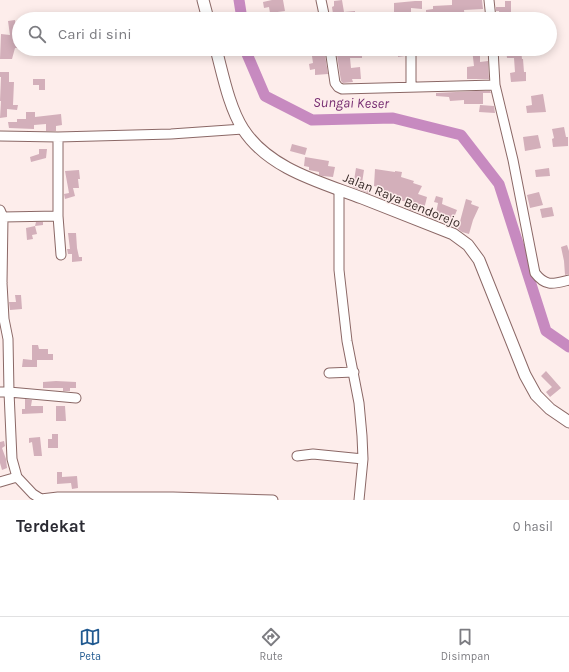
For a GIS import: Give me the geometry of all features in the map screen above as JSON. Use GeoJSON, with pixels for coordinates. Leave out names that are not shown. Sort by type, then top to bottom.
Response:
{"type":"FeatureCollection","features":[{"type":"Feature","properties":{"kind":"main road"},"geometry":{"type":"LineString","coordinates":[[203,0],[206,12]]}},
{"type":"Feature","properties":{"kind":"main road","name":"Jalan Raya Bendorejo"},"geometry":{"type":"LineString","coordinates":[[218,56],[230,100],[243,129],[270,157],[295,172],[453,234],[468,245],[479,260],[525,375],[536,394],[550,409],[569,422]]}},
{"type":"Feature","properties":{"kind":"street"},"geometry":{"type":"LineString","coordinates":[[321,0],[324,12]]}},
{"type":"Feature","properties":{"kind":"street"},"geometry":{"type":"LineString","coordinates":[[489,0],[490,12]]}},
{"type":"Feature","properties":{"kind":"street"},"geometry":{"type":"LineString","coordinates":[[331,56],[335,83],[338,87],[347,89],[495,85]]}},
{"type":"Feature","properties":{"kind":"street"},"geometry":{"type":"LineString","coordinates":[[411,56],[411,87]]}},
{"type":"Feature","properties":{"kind":"street"},"geometry":{"type":"LineString","coordinates":[[493,56],[495,85],[513,160],[535,273],[546,283],[553,284],[569,280]]}},
{"type":"Feature","properties":{"kind":"street"},"geometry":{"type":"LineString","coordinates":[[0,136],[58,137],[171,134],[243,129]]}},
{"type":"Feature","properties":{"kind":"street"},"geometry":{"type":"LineString","coordinates":[[58,137],[58,216],[61,255]]}},
{"type":"Feature","properties":{"kind":"street"},"geometry":{"type":"LineString","coordinates":[[339,189],[339,270],[346,334],[359,403],[363,459],[359,500]]}},
{"type":"Feature","properties":{"kind":"street"},"geometry":{"type":"LineString","coordinates":[[58,216],[2,213],[1,283],[4,319],[8,339],[4,392],[12,459],[17,477],[33,494],[41,500],[58,497],[158,497],[273,500]]}},
{"type":"Feature","properties":{"kind":"street"},"geometry":{"type":"LineString","coordinates":[[330,374],[354,372]]}},
{"type":"Feature","properties":{"kind":"street"},"geometry":{"type":"LineString","coordinates":[[4,392],[76,398]]}},
{"type":"Feature","properties":{"kind":"street"},"geometry":{"type":"LineString","coordinates":[[297,456],[313,454],[363,459]]}},
{"type":"Feature","properties":{"kind":"street"},"geometry":{"type":"LineString","coordinates":[[0,482],[17,477]]}},
{"type":"Feature","properties":{"kind":"building"},"geometry":{"type":"Polygon","coordinates":[[[283,0],[285,11],[270,12],[269,7],[264,8],[263,2],[283,0]]]}},
{"type":"Feature","properties":{"kind":"building"},"geometry":{"type":"Polygon","coordinates":[[[342,0],[344,12],[333,12],[332,7],[334,6],[334,1],[342,0]]]}},
{"type":"Feature","properties":{"kind":"building"},"geometry":{"type":"Polygon","coordinates":[[[452,0],[482,0],[483,9],[464,10],[464,12],[426,12],[426,10],[433,9],[433,6],[452,5],[452,0]]]}},
{"type":"Feature","properties":{"kind":"building"},"geometry":{"type":"Polygon","coordinates":[[[422,1],[422,9],[411,8],[411,12],[394,12],[394,3],[422,1]]]}},
{"type":"Feature","properties":{"kind":"building"},"geometry":{"type":"Polygon","coordinates":[[[505,1],[511,1],[511,12],[496,11],[496,7],[505,7],[505,1]]]}},
{"type":"Feature","properties":{"kind":"building"},"geometry":{"type":"Polygon","coordinates":[[[12,20],[13,56],[12,59],[0,59],[1,34],[10,35],[8,21],[12,20]]]}},
{"type":"Feature","properties":{"kind":"building"},"geometry":{"type":"Polygon","coordinates":[[[312,56],[325,56],[328,74],[315,75],[315,69],[310,70],[309,64],[313,63],[312,56]]]}},
{"type":"Feature","properties":{"kind":"building"},"geometry":{"type":"Polygon","coordinates":[[[337,56],[362,56],[362,58],[350,58],[351,68],[360,67],[361,79],[352,79],[353,82],[343,83],[341,81],[337,56]]]}},
{"type":"Feature","properties":{"kind":"building"},"geometry":{"type":"Polygon","coordinates":[[[473,56],[480,56],[480,62],[488,61],[489,79],[467,79],[467,67],[474,66],[473,56]]]}},
{"type":"Feature","properties":{"kind":"building"},"geometry":{"type":"Polygon","coordinates":[[[507,56],[522,56],[524,72],[526,72],[526,81],[511,82],[510,73],[515,72],[514,58],[507,58],[507,56]]]}},
{"type":"Feature","properties":{"kind":"building"},"geometry":{"type":"Polygon","coordinates":[[[0,72],[9,72],[9,82],[14,82],[13,105],[18,105],[17,110],[7,109],[7,117],[0,118],[1,77],[0,72]]]}},
{"type":"Feature","properties":{"kind":"building"},"geometry":{"type":"Polygon","coordinates":[[[33,79],[45,79],[45,90],[39,90],[39,85],[33,85],[33,79]]]}},
{"type":"Feature","properties":{"kind":"building"},"geometry":{"type":"Polygon","coordinates":[[[490,91],[491,93],[483,93],[483,104],[464,104],[464,100],[450,101],[449,97],[436,96],[436,93],[490,91]]]}},
{"type":"Feature","properties":{"kind":"building"},"geometry":{"type":"Polygon","coordinates":[[[543,94],[546,112],[527,113],[526,106],[532,105],[531,96],[543,94]]]}},
{"type":"Feature","properties":{"kind":"building"},"geometry":{"type":"Polygon","coordinates":[[[480,105],[494,106],[495,113],[479,112],[480,105]]]}},
{"type":"Feature","properties":{"kind":"building"},"geometry":{"type":"Polygon","coordinates":[[[26,112],[35,112],[35,117],[61,114],[62,125],[56,126],[56,131],[46,131],[46,124],[34,125],[34,129],[9,128],[8,122],[17,122],[17,119],[26,119],[26,112]]]}},
{"type":"Feature","properties":{"kind":"building"},"geometry":{"type":"Polygon","coordinates":[[[564,127],[566,137],[568,137],[568,146],[553,147],[552,139],[554,138],[552,129],[564,127]]]}},
{"type":"Feature","properties":{"kind":"building"},"geometry":{"type":"Polygon","coordinates":[[[538,135],[541,148],[525,151],[523,137],[538,135]]]}},
{"type":"Feature","properties":{"kind":"building"},"geometry":{"type":"Polygon","coordinates":[[[292,144],[307,148],[305,155],[290,151],[292,144]]]}},
{"type":"Feature","properties":{"kind":"building"},"geometry":{"type":"Polygon","coordinates":[[[39,149],[47,149],[46,158],[31,162],[30,157],[39,154],[39,149]]]}},
{"type":"Feature","properties":{"kind":"building"},"geometry":{"type":"Polygon","coordinates":[[[305,157],[329,161],[328,166],[335,167],[333,177],[322,176],[319,175],[319,172],[309,170],[309,167],[304,166],[305,157]]]}},
{"type":"Feature","properties":{"kind":"building"},"geometry":{"type":"Polygon","coordinates":[[[356,168],[364,170],[362,183],[373,186],[370,194],[353,187],[356,168]]]}},
{"type":"Feature","properties":{"kind":"building"},"geometry":{"type":"Polygon","coordinates":[[[549,168],[550,176],[536,177],[535,170],[549,168]]]}},
{"type":"Feature","properties":{"kind":"building"},"geometry":{"type":"Polygon","coordinates":[[[375,169],[402,172],[401,177],[414,181],[413,183],[422,186],[418,194],[427,197],[424,209],[415,206],[413,211],[409,209],[410,203],[396,199],[396,201],[380,198],[382,188],[374,186],[375,169]]]}},
{"type":"Feature","properties":{"kind":"building"},"geometry":{"type":"Polygon","coordinates":[[[79,170],[79,188],[73,188],[75,196],[65,199],[64,194],[69,193],[65,171],[79,170]]]}},
{"type":"Feature","properties":{"kind":"building"},"geometry":{"type":"Polygon","coordinates":[[[539,192],[543,205],[530,208],[527,195],[539,192]]]}},
{"type":"Feature","properties":{"kind":"building"},"geometry":{"type":"Polygon","coordinates":[[[436,196],[443,198],[442,204],[457,210],[451,225],[445,223],[446,221],[435,218],[438,203],[434,202],[436,196]]]}},
{"type":"Feature","properties":{"kind":"building"},"geometry":{"type":"Polygon","coordinates":[[[466,199],[472,201],[471,204],[479,207],[469,234],[458,229],[466,199]]]}},
{"type":"Feature","properties":{"kind":"building"},"geometry":{"type":"Polygon","coordinates":[[[552,207],[554,216],[542,218],[540,209],[552,207]]]}},
{"type":"Feature","properties":{"kind":"building"},"geometry":{"type":"Polygon","coordinates":[[[36,222],[43,222],[43,225],[35,226],[36,222]]]}},
{"type":"Feature","properties":{"kind":"building"},"geometry":{"type":"Polygon","coordinates":[[[35,226],[37,234],[32,235],[33,239],[27,240],[26,228],[35,226]]]}},
{"type":"Feature","properties":{"kind":"building"},"geometry":{"type":"Polygon","coordinates":[[[68,233],[76,233],[77,248],[79,257],[82,257],[82,261],[72,262],[72,254],[68,254],[67,249],[70,249],[68,233]]]}},
{"type":"Feature","properties":{"kind":"building"},"geometry":{"type":"Polygon","coordinates":[[[567,245],[569,251],[569,274],[565,275],[561,247],[567,245]]]}},
{"type":"Feature","properties":{"kind":"building"},"geometry":{"type":"Polygon","coordinates":[[[15,295],[21,295],[22,309],[10,310],[9,302],[16,302],[15,295]]]}},
{"type":"Feature","properties":{"kind":"building"},"geometry":{"type":"Polygon","coordinates":[[[32,345],[38,345],[39,349],[48,349],[48,354],[53,354],[53,360],[37,360],[37,367],[22,367],[23,359],[32,360],[32,345]]]}},
{"type":"Feature","properties":{"kind":"building"},"geometry":{"type":"Polygon","coordinates":[[[546,371],[561,388],[550,397],[546,392],[552,387],[541,376],[546,371]]]}},
{"type":"Feature","properties":{"kind":"building"},"geometry":{"type":"Polygon","coordinates":[[[43,382],[76,382],[76,388],[70,388],[70,391],[63,391],[63,388],[43,388],[43,382]]]}},
{"type":"Feature","properties":{"kind":"building"},"geometry":{"type":"Polygon","coordinates":[[[25,399],[32,400],[31,406],[43,406],[43,413],[22,414],[22,409],[25,409],[25,399]]]}},
{"type":"Feature","properties":{"kind":"building"},"geometry":{"type":"Polygon","coordinates":[[[56,406],[65,406],[66,421],[56,421],[56,406]]]}},
{"type":"Feature","properties":{"kind":"building"},"geometry":{"type":"Polygon","coordinates":[[[52,434],[58,434],[58,448],[48,448],[48,439],[52,439],[52,434]]]}},
{"type":"Feature","properties":{"kind":"building"},"geometry":{"type":"Polygon","coordinates":[[[40,437],[42,456],[34,456],[32,442],[29,443],[29,438],[40,437]]]}},
{"type":"Feature","properties":{"kind":"building"},"geometry":{"type":"Polygon","coordinates":[[[4,441],[5,446],[2,448],[6,459],[7,468],[2,470],[0,463],[0,442],[4,441]]]}},
{"type":"Feature","properties":{"kind":"building"},"geometry":{"type":"Polygon","coordinates":[[[57,472],[62,472],[62,477],[77,476],[78,488],[72,489],[71,483],[57,484],[57,472]]]}},
{"type":"Feature","properties":{"kind":"waterway","name":"Sungai Keser"},"geometry":{"type":"LineString","coordinates":[[239,0],[241,12]]}},
{"type":"Feature","properties":{"kind":"waterway","name":"Sungai Keser"},"geometry":{"type":"LineString","coordinates":[[248,56],[265,96],[312,120],[393,118],[461,135],[499,184],[546,331],[569,347]]}}]}
